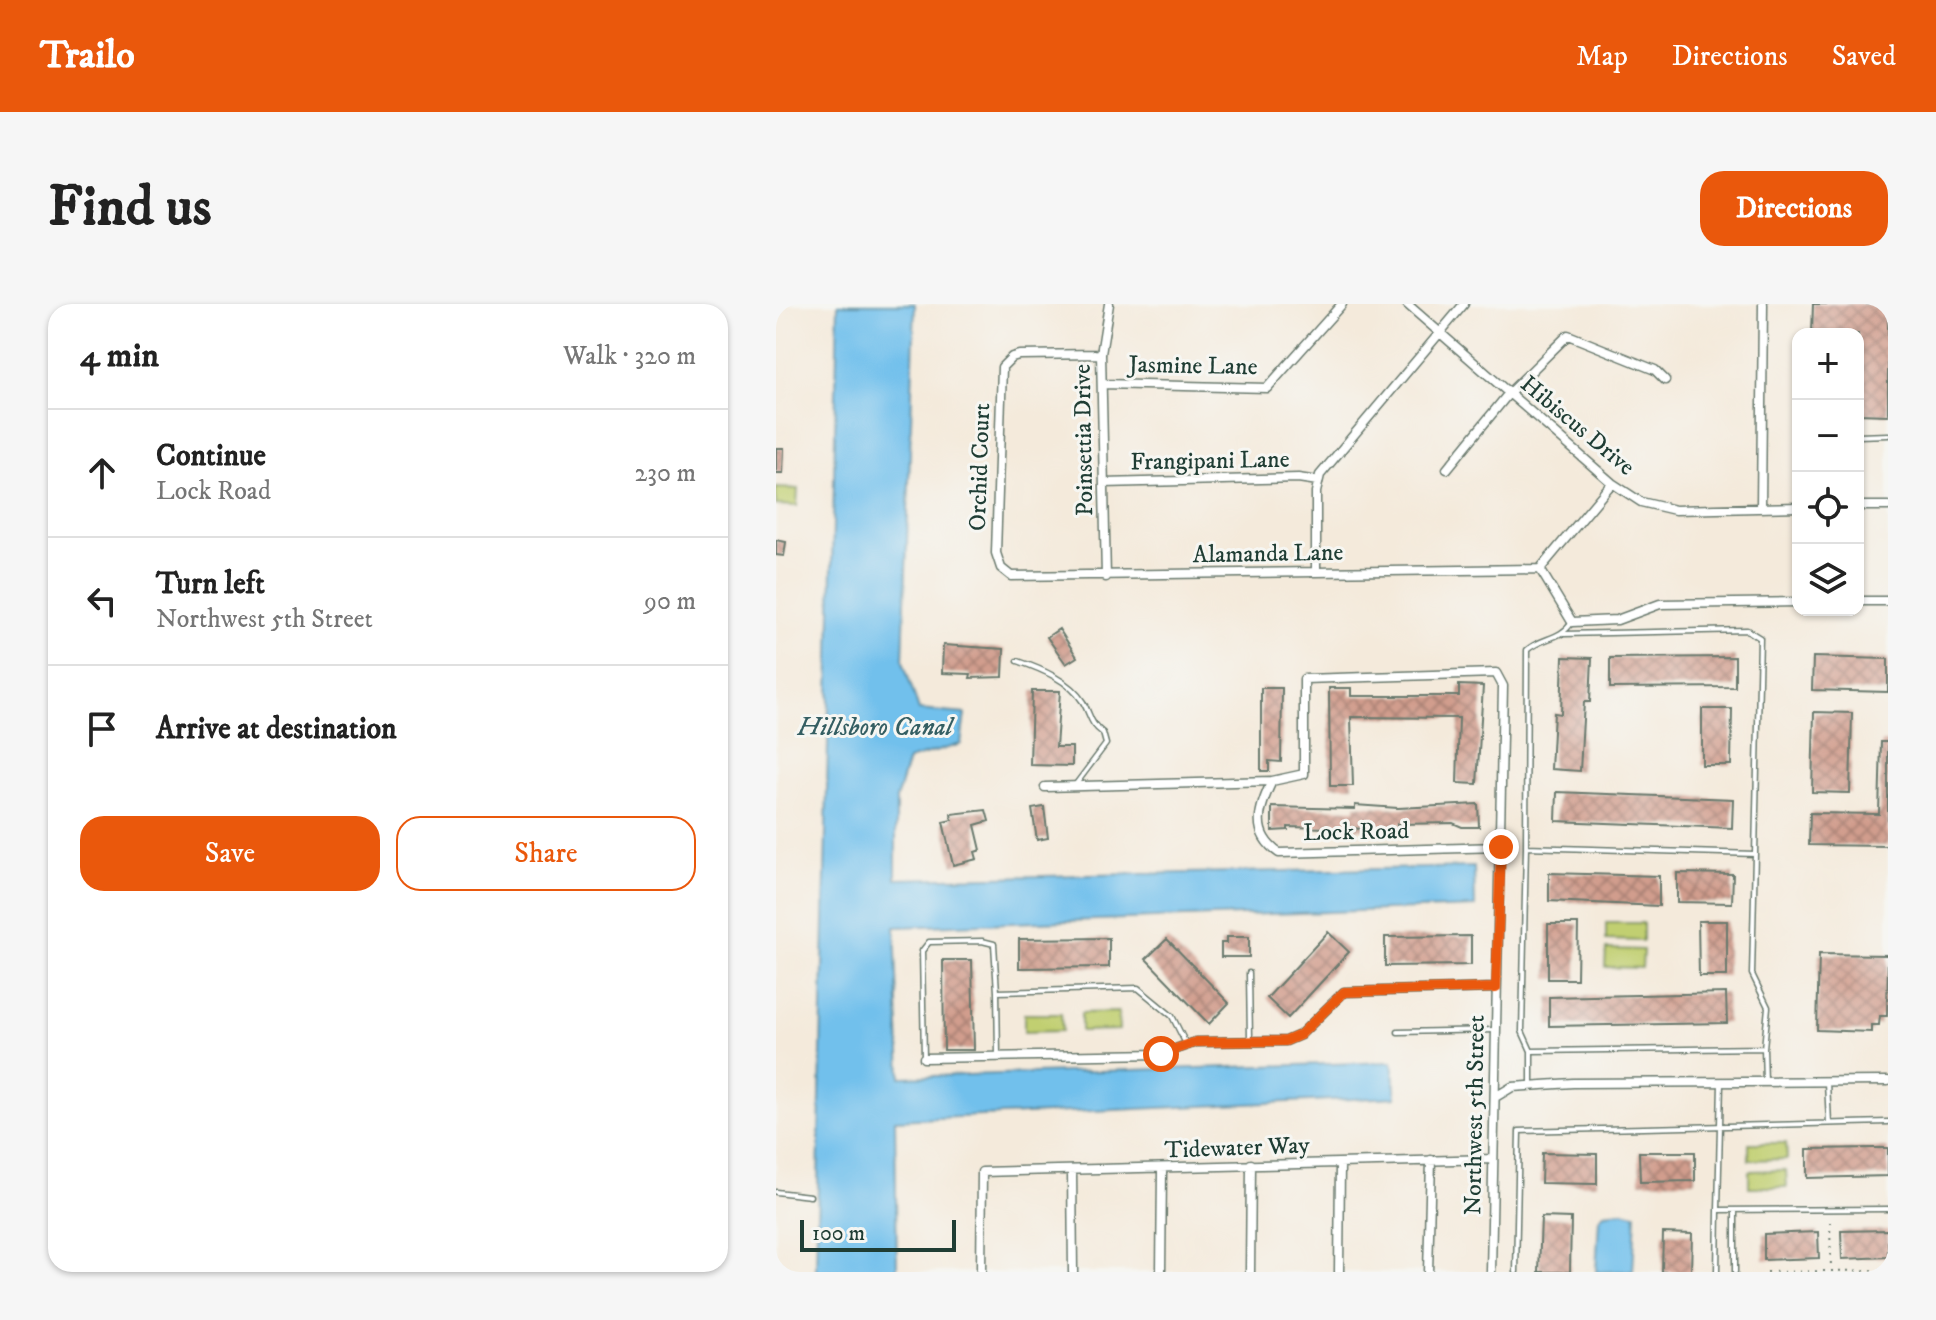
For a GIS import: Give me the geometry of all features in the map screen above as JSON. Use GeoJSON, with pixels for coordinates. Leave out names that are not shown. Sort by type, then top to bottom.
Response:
{"type":"FeatureCollection","features":[{"type":"Feature","properties":{"kind":"street","name":"Poinsettia Drive"},"geometry":{"type":"LineString","coordinates":[[1106,577],[1101,354],[1109,304]]}},
{"type":"Feature","properties":{"kind":"street","name":"Jasmine Lane"},"geometry":{"type":"LineString","coordinates":[[1102,384],[1267,388],[1342,304]]}},
{"type":"Feature","properties":{"kind":"street","name":"Hibiscus Drive"},"geometry":{"type":"LineString","coordinates":[[1407,304],[1612,483],[1641,502],[1675,510],[1792,507]]}},
{"type":"Feature","properties":{"kind":"street"},"geometry":{"type":"LineString","coordinates":[[1316,571],[1318,481],[1328,463],[1464,304]]}},
{"type":"Feature","properties":{"kind":"street"},"geometry":{"type":"LineString","coordinates":[[1761,507],[1763,304]]}},
{"type":"Feature","properties":{"kind":"street"},"geometry":{"type":"LineString","coordinates":[[1447,469],[1509,393],[1568,335],[1655,370],[1665,380]]}},
{"type":"Feature","properties":{"kind":"street","name":"Jasmine Lane"},"geometry":{"type":"LineString","coordinates":[[1002,367],[1012,357],[1019,355],[1101,354]]}},
{"type":"Feature","properties":{"kind":"street","name":"Orchid Court"},"geometry":{"type":"LineString","coordinates":[[1001,568],[996,553],[1002,367]]}},
{"type":"Feature","properties":{"kind":"street","name":"Frangipani Lane"},"geometry":{"type":"LineString","coordinates":[[1104,483],[1298,478],[1318,481]]}},
{"type":"Feature","properties":{"kind":"street"},"geometry":{"type":"LineString","coordinates":[[1612,483],[1540,569],[1572,622],[1617,620],[1660,604],[1792,602]]}},
{"type":"Feature","properties":{"kind":"street"},"geometry":{"type":"LineString","coordinates":[[1864,506],[1888,506]]}},
{"type":"Feature","properties":{"kind":"street","name":"Alamanda Lane"},"geometry":{"type":"LineString","coordinates":[[1001,568],[1019,578],[1540,569]]}},
{"type":"Feature","properties":{"kind":"street"},"geometry":{"type":"LineString","coordinates":[[1864,601],[1888,601]]}},
{"type":"Feature","properties":{"kind":"street","name":"Northwest 5th Street"},"geometry":{"type":"LineString","coordinates":[[1272,781],[1304,774],[1304,679],[1496,673],[1503,686],[1491,1272]]}},
{"type":"Feature","properties":{"kind":"street"},"geometry":{"type":"LineString","coordinates":[[1045,787],[1272,781]]}},
{"type":"Feature","properties":{"kind":"street","name":"Lock Road"},"geometry":{"type":"LineString","coordinates":[[1272,781],[1260,808],[1260,830],[1266,844],[1279,853],[1501,847]]}},
{"type":"Feature","properties":{"kind":"street"},"geometry":{"type":"LineString","coordinates":[[924,1058],[1161,1054],[1196,1042],[1286,1041],[1300,1035],[1344,992],[1496,988]]}},
{"type":"Feature","properties":{"kind":"street"},"geometry":{"type":"LineString","coordinates":[[1497,1096],[1507,1088],[1531,1085],[1888,1081]]}},
{"type":"Feature","properties":{"kind":"street","name":"Tidewater Way"},"geometry":{"type":"LineString","coordinates":[[981,1272],[982,1172],[1162,1170],[1251,1164],[1493,1159]]}},
{"type":"Feature","properties":{"kind":"street"},"geometry":{"type":"LineString","coordinates":[[1428,1272],[1431,1160]]}},
{"type":"Feature","properties":{"kind":"street"},"geometry":{"type":"LineString","coordinates":[[1339,1272],[1340,1163]]}},
{"type":"Feature","properties":{"kind":"street"},"geometry":{"type":"LineString","coordinates":[[1250,1272],[1251,1164]]}},
{"type":"Feature","properties":{"kind":"street"},"geometry":{"type":"LineString","coordinates":[[1072,1170],[1073,1272]]}},
{"type":"Feature","properties":{"kind":"street"},"geometry":{"type":"LineString","coordinates":[[1161,1272],[1162,1170]]}},
{"type":"Feature","properties":{"kind":"lane"},"geometry":{"type":"LineString","coordinates":[[1864,436],[1888,435]]}},
{"type":"Feature","properties":{"kind":"lane"},"geometry":{"type":"LineString","coordinates":[[1564,634],[1572,622]]}},
{"type":"Feature","properties":{"kind":"lane"},"geometry":{"type":"LineString","coordinates":[[1531,1085],[1531,1051],[1522,1031],[1527,650],[1535,643],[1564,634],[1747,630],[1760,638],[1752,974],[1768,1007],[1765,1082]]}},
{"type":"Feature","properties":{"kind":"lane"},"geometry":{"type":"LineString","coordinates":[[1018,661],[1070,687],[1084,704],[1090,724],[1103,733],[1106,744],[1075,786]]}},
{"type":"Feature","properties":{"kind":"lane"},"geometry":{"type":"LineString","coordinates":[[1526,847],[1755,854]]}},
{"type":"Feature","properties":{"kind":"lane"},"geometry":{"type":"LineString","coordinates":[[924,1058],[922,951],[929,942],[982,941],[994,944],[998,1057]]}},
{"type":"Feature","properties":{"kind":"lane"},"geometry":{"type":"LineString","coordinates":[[1249,973],[1250,1042]]}},
{"type":"Feature","properties":{"kind":"lane"},"geometry":{"type":"LineString","coordinates":[[997,992],[1138,988],[1172,1016],[1187,1046]]}},
{"type":"Feature","properties":{"kind":"lane"},"geometry":{"type":"LineString","coordinates":[[1398,1032],[1496,1030]]}},
{"type":"Feature","properties":{"kind":"lane"},"geometry":{"type":"LineString","coordinates":[[1531,1051],[1764,1048]]}},
{"type":"Feature","properties":{"kind":"lane"},"geometry":{"type":"LineString","coordinates":[[1827,1081],[1829,1123]]}},
{"type":"Feature","properties":{"kind":"lane"},"geometry":{"type":"LineString","coordinates":[[1717,1272],[1721,1082]]}},
{"type":"Feature","properties":{"kind":"lane"},"geometry":{"type":"LineString","coordinates":[[1516,1272],[1519,1131],[1888,1122]]}},
{"type":"Feature","properties":{"kind":"lane"},"geometry":{"type":"LineString","coordinates":[[776,1192],[810,1196]]}},
{"type":"Feature","properties":{"kind":"lane"},"geometry":{"type":"LineString","coordinates":[[1718,1210],[1888,1209]]}},
{"type":"Feature","properties":{"kind":"lane"},"geometry":{"type":"LineString","coordinates":[[1735,1210],[1735,1272]]}},
{"type":"Feature","properties":{"kind":"path"},"geometry":{"type":"LineString","coordinates":[[1830,1222],[1831,1271]]}},
{"type":"Feature","properties":{"kind":"path"},"geometry":{"type":"LineString","coordinates":[[1767,1272],[1888,1270]]}},
{"type":"Feature","properties":{"kind":"green space"},"geometry":{"type":"Polygon","coordinates":[[[776,488],[798,489],[797,506],[776,505],[776,488]]]}},
{"type":"Feature","properties":{"kind":"green space"},"geometry":{"type":"Polygon","coordinates":[[[1606,923],[1643,923],[1643,941],[1606,940],[1606,923]]]}},
{"type":"Feature","properties":{"kind":"green space"},"geometry":{"type":"Polygon","coordinates":[[[1606,949],[1643,950],[1642,968],[1605,967],[1606,949]]]}},
{"type":"Feature","properties":{"kind":"green space"},"geometry":{"type":"Polygon","coordinates":[[[1118,1012],[1119,1030],[1081,1031],[1081,1013],[1118,1012]]]}},
{"type":"Feature","properties":{"kind":"green space"},"geometry":{"type":"Polygon","coordinates":[[[1024,1014],[1061,1014],[1062,1031],[1024,1032],[1024,1014]]]}},
{"type":"Feature","properties":{"kind":"green space"},"geometry":{"type":"Polygon","coordinates":[[[1749,1143],[1786,1143],[1787,1159],[1749,1160],[1749,1143]]]}},
{"type":"Feature","properties":{"kind":"green space"},"geometry":{"type":"Polygon","coordinates":[[[1786,1170],[1787,1187],[1749,1187],[1749,1171],[1786,1170]]]}},
{"type":"Feature","properties":{"kind":"water","name":"Hillsboro Canal"},"geometry":{"type":"Polygon","coordinates":[[[838,304],[915,304],[903,661],[919,710],[965,714],[961,744],[908,760],[896,799],[896,879],[1474,867],[1475,907],[895,927],[901,1077],[1392,1062],[1396,1097],[895,1120],[897,1272],[816,1272],[838,304]]]}},
{"type":"Feature","properties":{"kind":"water"},"geometry":{"type":"Polygon","coordinates":[[[1622,1211],[1636,1214],[1633,1271],[1596,1272],[1599,1219],[1604,1213],[1622,1211]]]}},
{"type":"Feature","properties":{"kind":"building"},"geometry":{"type":"Polygon","coordinates":[[[1813,304],[1888,304],[1888,415],[1864,414],[1864,328],[1812,328],[1813,304]]]}},
{"type":"Feature","properties":{"kind":"building"},"geometry":{"type":"Polygon","coordinates":[[[776,448],[784,448],[783,473],[776,473],[776,448]]]}},
{"type":"Feature","properties":{"kind":"building"},"geometry":{"type":"Polygon","coordinates":[[[776,540],[786,542],[784,556],[776,555],[776,540]]]}},
{"type":"Feature","properties":{"kind":"building"},"geometry":{"type":"Polygon","coordinates":[[[1059,629],[1077,657],[1066,664],[1047,637],[1059,629]]]}},
{"type":"Feature","properties":{"kind":"building"},"geometry":{"type":"Polygon","coordinates":[[[943,645],[1004,649],[1003,677],[970,678],[971,674],[942,673],[943,645]]]}},
{"type":"Feature","properties":{"kind":"building"},"geometry":{"type":"Polygon","coordinates":[[[1563,657],[1592,658],[1590,702],[1584,702],[1580,771],[1551,769],[1554,713],[1561,714],[1563,657]]]}},
{"type":"Feature","properties":{"kind":"building"},"geometry":{"type":"Polygon","coordinates":[[[1735,657],[1735,687],[1610,688],[1610,658],[1735,657]]]}},
{"type":"Feature","properties":{"kind":"building"},"geometry":{"type":"Polygon","coordinates":[[[1813,657],[1888,659],[1888,692],[1812,690],[1813,657]]]}},
{"type":"Feature","properties":{"kind":"building"},"geometry":{"type":"Polygon","coordinates":[[[1459,685],[1483,686],[1477,784],[1457,783],[1459,718],[1351,717],[1353,786],[1330,786],[1329,688],[1351,688],[1351,696],[1459,696],[1459,685]]]}},
{"type":"Feature","properties":{"kind":"building"},"geometry":{"type":"Polygon","coordinates":[[[1261,688],[1282,688],[1281,762],[1269,761],[1269,771],[1261,771],[1261,688]]]}},
{"type":"Feature","properties":{"kind":"building"},"geometry":{"type":"Polygon","coordinates":[[[1032,691],[1060,691],[1056,747],[1072,747],[1072,766],[1030,765],[1032,691]]]}},
{"type":"Feature","properties":{"kind":"building"},"geometry":{"type":"Polygon","coordinates":[[[1702,709],[1732,709],[1731,765],[1702,765],[1702,709]]]}},
{"type":"Feature","properties":{"kind":"building"},"geometry":{"type":"Polygon","coordinates":[[[1814,712],[1852,713],[1850,793],[1812,792],[1814,712]]]}},
{"type":"Feature","properties":{"kind":"building"},"geometry":{"type":"Polygon","coordinates":[[[1881,742],[1888,742],[1888,846],[1809,845],[1810,813],[1879,814],[1881,742]]]}},
{"type":"Feature","properties":{"kind":"building"},"geometry":{"type":"Polygon","coordinates":[[[1557,792],[1733,799],[1732,828],[1556,821],[1557,792]]]}},
{"type":"Feature","properties":{"kind":"building"},"geometry":{"type":"Polygon","coordinates":[[[1478,804],[1479,827],[1462,827],[1453,823],[1397,824],[1397,829],[1288,827],[1288,830],[1272,831],[1272,807],[1355,809],[1355,805],[1398,808],[1478,804]]]}},
{"type":"Feature","properties":{"kind":"building"},"geometry":{"type":"Polygon","coordinates":[[[1044,807],[1048,838],[1037,840],[1032,809],[1044,807]]]}},
{"type":"Feature","properties":{"kind":"building"},"geometry":{"type":"Polygon","coordinates":[[[986,810],[989,821],[975,825],[981,850],[975,852],[977,859],[953,865],[943,822],[952,820],[951,814],[986,810]]]}},
{"type":"Feature","properties":{"kind":"building"},"geometry":{"type":"Polygon","coordinates":[[[1549,873],[1659,876],[1659,906],[1549,901],[1549,873]]]}},
{"type":"Feature","properties":{"kind":"building"},"geometry":{"type":"Polygon","coordinates":[[[1677,873],[1733,874],[1732,903],[1677,902],[1677,873]]]}},
{"type":"Feature","properties":{"kind":"building"},"geometry":{"type":"Polygon","coordinates":[[[1698,921],[1727,921],[1727,976],[1699,976],[1698,921]]]}},
{"type":"Feature","properties":{"kind":"building"},"geometry":{"type":"Polygon","coordinates":[[[1548,924],[1578,924],[1577,979],[1548,979],[1548,924]]]}},
{"type":"Feature","properties":{"kind":"building"},"geometry":{"type":"Polygon","coordinates":[[[1328,932],[1349,952],[1288,1018],[1267,998],[1328,932]]]}},
{"type":"Feature","properties":{"kind":"building"},"geometry":{"type":"Polygon","coordinates":[[[1471,936],[1471,965],[1385,966],[1385,937],[1471,936]]]}},
{"type":"Feature","properties":{"kind":"building"},"geometry":{"type":"Polygon","coordinates":[[[1226,937],[1249,937],[1249,957],[1221,957],[1221,943],[1226,943],[1226,937]]]}},
{"type":"Feature","properties":{"kind":"building"},"geometry":{"type":"Polygon","coordinates":[[[1109,938],[1109,967],[1019,968],[1019,939],[1109,938]]]}},
{"type":"Feature","properties":{"kind":"building"},"geometry":{"type":"Polygon","coordinates":[[[1167,939],[1229,1003],[1209,1024],[1146,959],[1167,939]]]}},
{"type":"Feature","properties":{"kind":"building"},"geometry":{"type":"Polygon","coordinates":[[[1819,954],[1888,955],[1887,1016],[1880,1016],[1879,1025],[1871,1025],[1871,1032],[1817,1030],[1819,954]]]}},
{"type":"Feature","properties":{"kind":"building"},"geometry":{"type":"Polygon","coordinates":[[[943,960],[972,960],[974,1050],[944,1050],[943,960]]]}},
{"type":"Feature","properties":{"kind":"building"},"geometry":{"type":"Polygon","coordinates":[[[1726,993],[1727,1023],[1549,1026],[1549,997],[1726,993]]]}},
{"type":"Feature","properties":{"kind":"building"},"geometry":{"type":"Polygon","coordinates":[[[1888,1148],[1888,1176],[1807,1178],[1807,1149],[1888,1148]]]}},
{"type":"Feature","properties":{"kind":"building"},"geometry":{"type":"Polygon","coordinates":[[[1639,1152],[1695,1152],[1695,1181],[1640,1182],[1639,1152]]]}},
{"type":"Feature","properties":{"kind":"building"},"geometry":{"type":"Polygon","coordinates":[[[1542,1153],[1597,1154],[1597,1184],[1541,1183],[1542,1153]]]}},
{"type":"Feature","properties":{"kind":"building"},"geometry":{"type":"Polygon","coordinates":[[[1541,1217],[1571,1218],[1570,1272],[1539,1272],[1541,1217]]]}},
{"type":"Feature","properties":{"kind":"building"},"geometry":{"type":"Polygon","coordinates":[[[1888,1230],[1888,1257],[1842,1259],[1841,1231],[1888,1230]]]}},
{"type":"Feature","properties":{"kind":"building"},"geometry":{"type":"Polygon","coordinates":[[[1818,1232],[1819,1258],[1764,1260],[1764,1234],[1818,1232]]]}},
{"type":"Feature","properties":{"kind":"building"},"geometry":{"type":"Polygon","coordinates":[[[1663,1233],[1692,1234],[1691,1272],[1662,1272],[1663,1233]]]}},
{"type":"Feature","properties":{"kind":"route"},"geometry":{"type":"LineString","coordinates":[[1161,1054],[1196,1042],[1286,1041],[1300,1035],[1344,992],[1496,988],[1501,847]]}}]}
